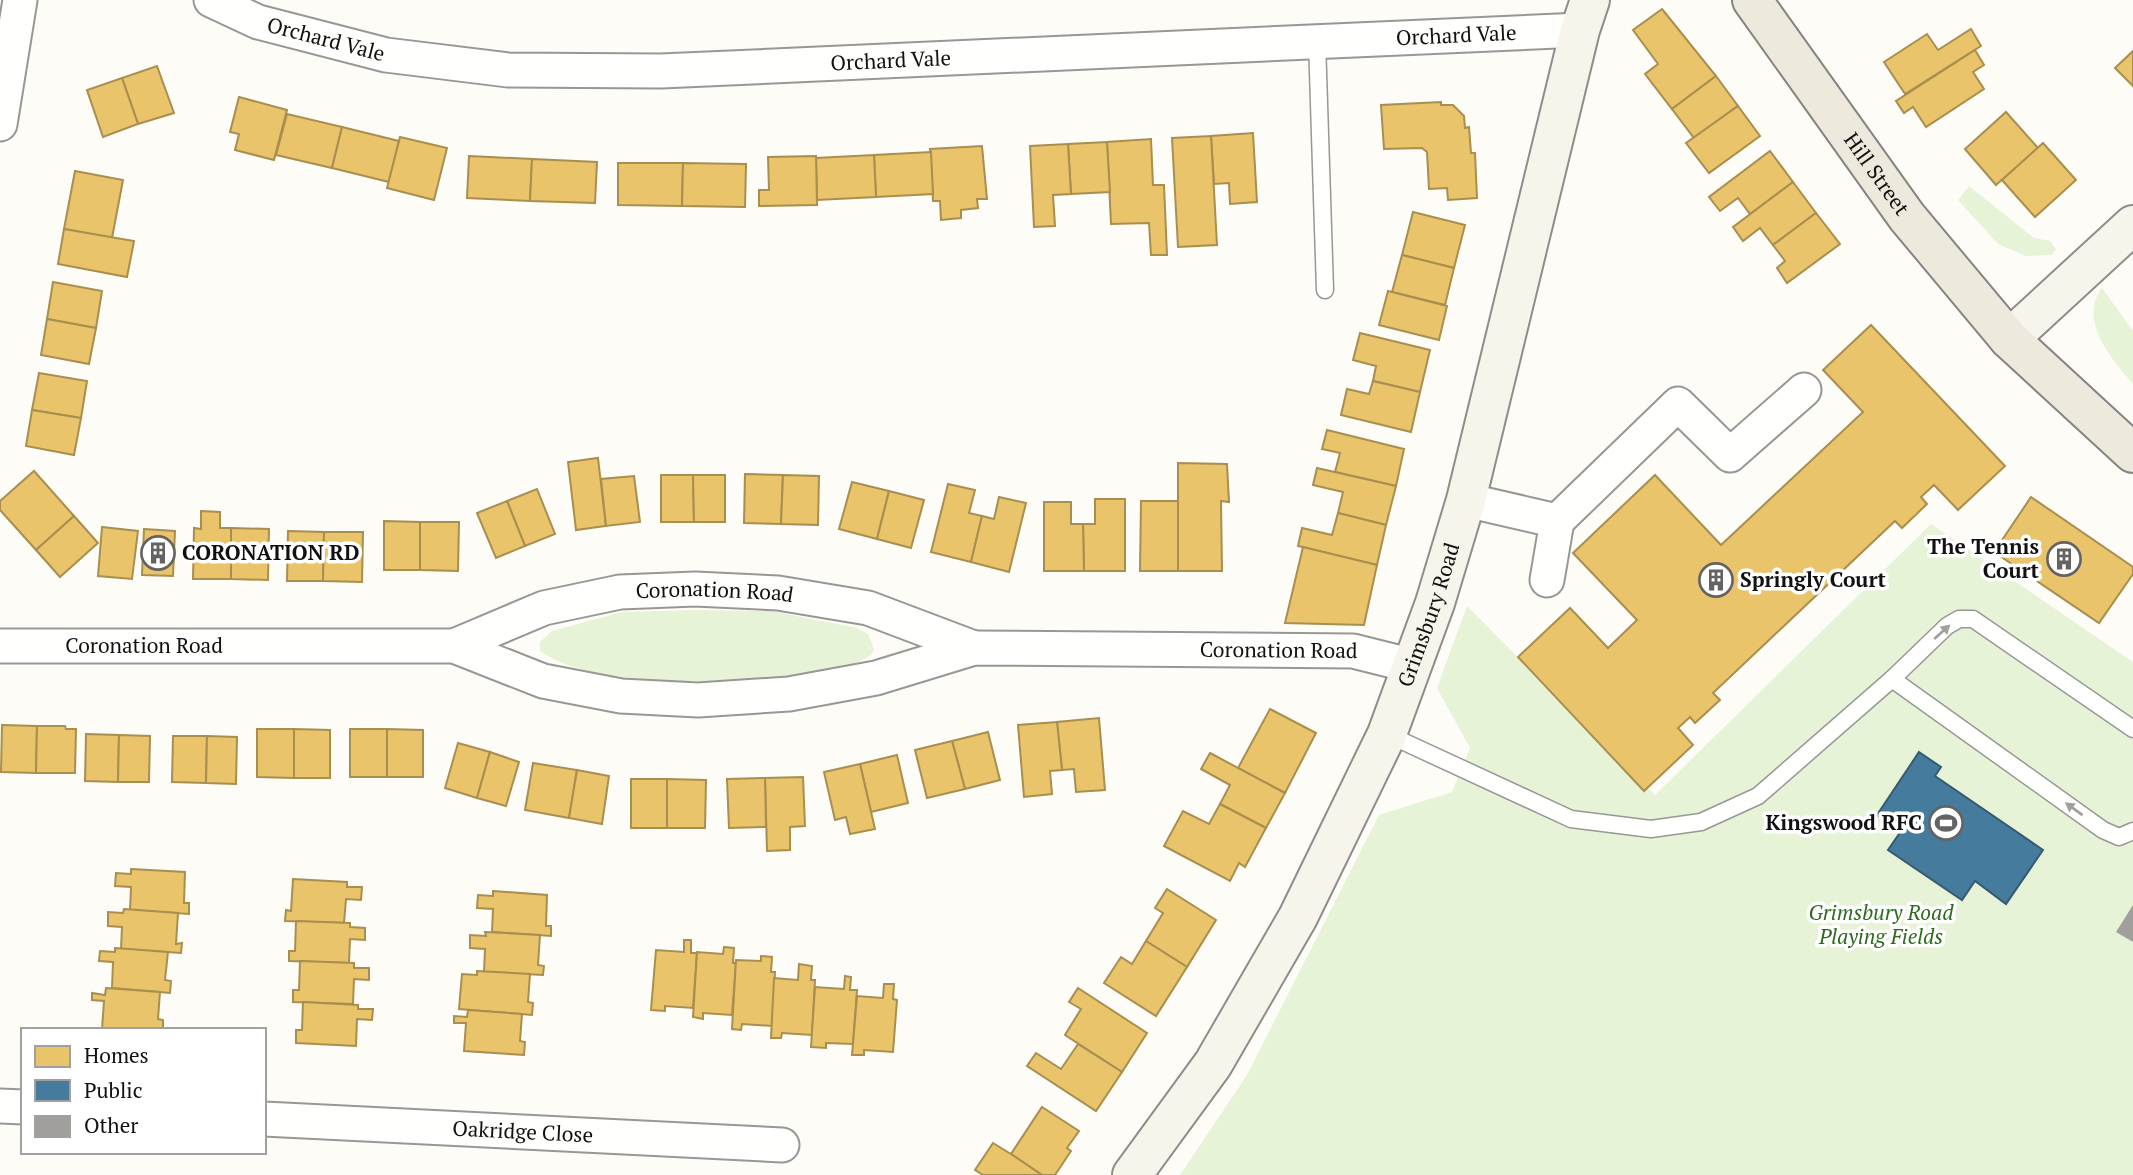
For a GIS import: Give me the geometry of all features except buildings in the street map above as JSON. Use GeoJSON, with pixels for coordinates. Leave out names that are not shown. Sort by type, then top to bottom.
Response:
{"type":"FeatureCollection","features":[{"type":"Feature","properties":{"kind":"main road","name":"Hill Street"},"geometry":{"type":"LineString","coordinates":[[1752,0],[1907,217],[2010,340],[2133,453]]}},
{"type":"Feature","properties":{"kind":"street"},"geometry":{"type":"LineString","coordinates":[[0,124],[20,0]]}},
{"type":"Feature","properties":{"kind":"street","name":"Orchard Vale"},"geometry":{"type":"LineString","coordinates":[[212,0],[258,22],[386,55],[508,70],[661,71],[1317,41],[1585,15]]}},
{"type":"Feature","properties":{"kind":"street","name":"Grimsbury Road"},"geometry":{"type":"LineString","coordinates":[[1132,1175],[1213,1065],[1298,917],[1387,734],[1413,666],[1466,500],[1585,15]]}},
{"type":"Feature","properties":{"kind":"street"},"geometry":{"type":"LineString","coordinates":[[2010,340],[2133,225]]}},
{"type":"Feature","properties":{"kind":"street"},"geometry":{"type":"LineString","coordinates":[[1547,580],[1558,521],[1678,404],[1730,455],[1804,390]]}},
{"type":"Feature","properties":{"kind":"street"},"geometry":{"type":"LineString","coordinates":[[1466,500],[1558,521]]}},
{"type":"Feature","properties":{"kind":"street","name":"Coronation Road"},"geometry":{"type":"LineString","coordinates":[[454,646],[544,608],[620,592],[695,589],[778,593],[868,608],[974,648]]}},
{"type":"Feature","properties":{"kind":"street","name":"Coronation Road"},"geometry":{"type":"LineString","coordinates":[[0,646],[454,646],[543,681],[621,696],[698,700],[801,692],[876,678],[974,648],[1353,651],[1413,666]]}},
{"type":"Feature","properties":{"kind":"street"},"geometry":{"type":"LineString","coordinates":[[0,1106],[21,1107]]}},
{"type":"Feature","properties":{"kind":"street","name":"Oakridge Close"},"geometry":{"type":"LineString","coordinates":[[266,1119],[782,1145]]}},
{"type":"Feature","properties":{"kind":"lane"},"geometry":{"type":"LineString","coordinates":[[1317,41],[1325,290]]}},
{"type":"Feature","properties":{"kind":"lane"},"geometry":{"type":"LineString","coordinates":[[1387,734],[1571,818],[1651,829],[1701,822],[1758,796],[1959,618],[1973,619],[2133,729]]}},
{"type":"Feature","properties":{"kind":"lane"},"geometry":{"type":"LineString","coordinates":[[1892,679],[2103,830],[2119,837],[2133,831]]}},
{"type":"Feature","properties":{"kind":"green space"},"geometry":{"type":"Polygon","coordinates":[[[1969,186],[2034,238],[2050,241],[2056,249],[2052,255],[2026,256],[1998,244],[1958,200],[1969,186]]]}},
{"type":"Feature","properties":{"kind":"green space"},"geometry":{"type":"Polygon","coordinates":[[[2102,288],[2133,331],[2133,384],[2108,352],[2096,327],[2093,314],[2095,301],[2102,288]]]}},
{"type":"Feature","properties":{"kind":"green space","name":"Grimsbury Road Playing Fields"},"geometry":{"type":"Polygon","coordinates":[[[1931,524],[2133,662],[2133,1175],[1180,1175],[1247,1075],[1379,815],[1452,792],[1470,748],[1437,688],[1467,606],[1655,795],[1931,524]]]}},
{"type":"Feature","properties":{"kind":"green space"},"geometry":{"type":"Polygon","coordinates":[[[771,611],[857,628],[868,634],[874,649],[865,659],[844,666],[773,678],[714,681],[649,680],[587,671],[540,651],[540,642],[552,631],[622,612],[771,611]]]}},
{"type":"Feature","properties":{"kind":"place","name":"CORONATION RD"},"geometry":{"type":"Point","coordinates":[158,553]}},
{"type":"Feature","properties":{"kind":"place","name":"The Tennis Court"},"geometry":{"type":"Point","coordinates":[2064,559]}},
{"type":"Feature","properties":{"kind":"place","name":"Springly Court"},"geometry":{"type":"Point","coordinates":[1716,580]}},
{"type":"Feature","properties":{"kind":"place","name":"Kingswood RFC"},"geometry":{"type":"Point","coordinates":[1946,823]}}]}
